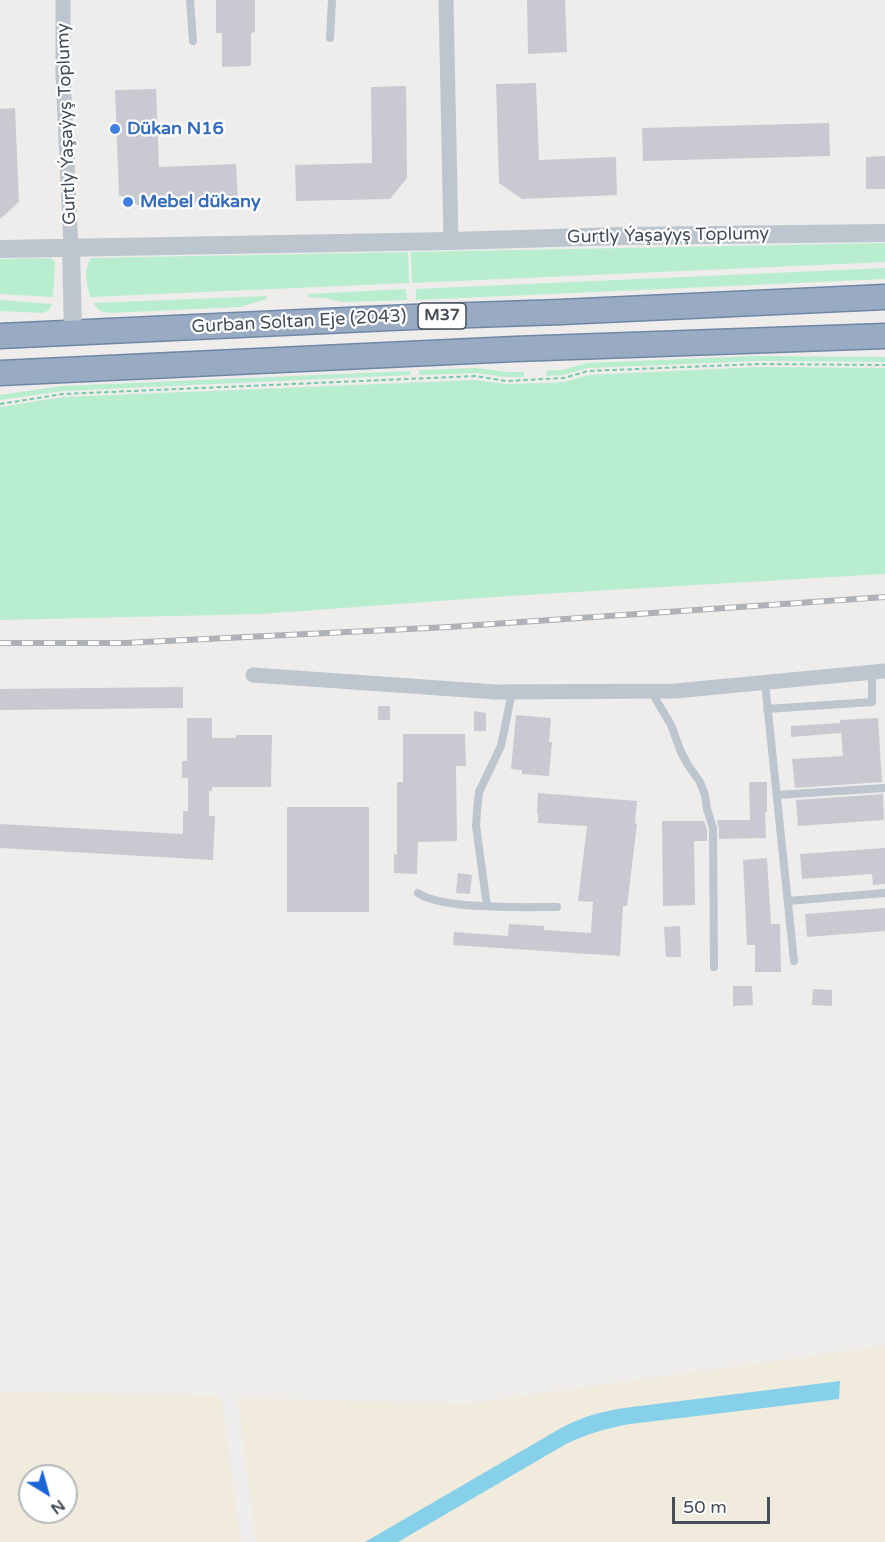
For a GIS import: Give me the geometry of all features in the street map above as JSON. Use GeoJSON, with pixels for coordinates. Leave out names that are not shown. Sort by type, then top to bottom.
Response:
{"type":"FeatureCollection","features":[{"type":"Feature","properties":{"kind":"highway","name":"Gurban Soltan Eje (2043)"},"geometry":{"type":"LineString","coordinates":[[0,336],[885,297]]}},
{"type":"Feature","properties":{"kind":"highway","name":"Gurban Soltan Eje (2043)"},"geometry":{"type":"LineString","coordinates":[[0,373],[504,350],[885,336]]}},
{"type":"Feature","properties":{"kind":"highway"},"geometry":{"type":"LineString","coordinates":[[802,339],[859,348],[885,348]]}},
{"type":"Feature","properties":{"kind":"street","name":"Gurtly Ýaşaýyş Toplumy"},"geometry":{"type":"LineString","coordinates":[[63,0],[63,73],[73,332]]}},
{"type":"Feature","properties":{"kind":"street"},"geometry":{"type":"LineString","coordinates":[[446,0],[451,241]]}},
{"type":"Feature","properties":{"kind":"street","name":"Gurtly Ýaşaýyş Toplumy"},"geometry":{"type":"LineString","coordinates":[[0,249],[885,233]]}},
{"type":"Feature","properties":{"kind":"street"},"geometry":{"type":"LineString","coordinates":[[253,675],[512,692],[675,691],[878,672]]}},
{"type":"Feature","properties":{"kind":"lane"},"geometry":{"type":"LineString","coordinates":[[190,0],[193,41]]}},
{"type":"Feature","properties":{"kind":"lane"},"geometry":{"type":"LineString","coordinates":[[330,38],[332,0]]}},
{"type":"Feature","properties":{"kind":"lane"},"geometry":{"type":"LineString","coordinates":[[768,709],[872,702],[878,672]]}},
{"type":"Feature","properties":{"kind":"lane"},"geometry":{"type":"LineString","coordinates":[[765,682],[794,961]]}},
{"type":"Feature","properties":{"kind":"lane"},"geometry":{"type":"LineString","coordinates":[[651,691],[671,725],[687,765],[700,782],[713,828],[714,967]]}},
{"type":"Feature","properties":{"kind":"lane"},"geometry":{"type":"LineString","coordinates":[[487,906],[476,826],[479,792],[501,746],[512,692]]}},
{"type":"Feature","properties":{"kind":"lane"},"geometry":{"type":"LineString","coordinates":[[777,795],[885,788]]}},
{"type":"Feature","properties":{"kind":"lane"},"geometry":{"type":"LineString","coordinates":[[418,893],[425,898],[487,906],[557,907]]}},
{"type":"Feature","properties":{"kind":"lane"},"geometry":{"type":"LineString","coordinates":[[788,902],[885,893]]}},
{"type":"Feature","properties":{"kind":"path"},"geometry":{"type":"LineString","coordinates":[[0,404],[74,393],[476,376],[506,381],[564,378],[588,371],[758,364],[885,365]]}},
{"type":"Feature","properties":{"kind":"green space"},"geometry":{"type":"Polygon","coordinates":[[[885,243],[885,262],[412,283],[411,252],[885,243]]]}},
{"type":"Feature","properties":{"kind":"green space"},"geometry":{"type":"Polygon","coordinates":[[[408,252],[409,283],[90,297],[86,277],[91,258],[408,252]]]}},
{"type":"Feature","properties":{"kind":"green space"},"geometry":{"type":"Polygon","coordinates":[[[51,258],[55,262],[53,297],[0,294],[0,259],[51,258]]]}},
{"type":"Feature","properties":{"kind":"green space"},"geometry":{"type":"Polygon","coordinates":[[[885,268],[885,279],[416,300],[416,289],[885,268]]]}},
{"type":"Feature","properties":{"kind":"green space"},"geometry":{"type":"Polygon","coordinates":[[[406,289],[407,300],[342,302],[308,297],[308,294],[406,289]]]}},
{"type":"Feature","properties":{"kind":"green space"},"geometry":{"type":"Polygon","coordinates":[[[267,296],[267,299],[239,307],[110,313],[100,311],[93,303],[267,296]]]}},
{"type":"Feature","properties":{"kind":"green space"},"geometry":{"type":"Polygon","coordinates":[[[0,300],[52,304],[49,310],[43,313],[0,311],[0,300]]]}},
{"type":"Feature","properties":{"kind":"green space"},"geometry":{"type":"Polygon","coordinates":[[[757,356],[885,357],[885,362],[758,361],[588,368],[563,375],[547,376],[546,371],[562,370],[587,363],[757,356]]]}},
{"type":"Feature","properties":{"kind":"green space"},"geometry":{"type":"Polygon","coordinates":[[[758,367],[885,368],[885,574],[508,596],[261,614],[0,620],[0,407],[63,397],[476,380],[506,384],[547,383],[564,382],[589,375],[758,367]]]}},
{"type":"Feature","properties":{"kind":"green space"},"geometry":{"type":"Polygon","coordinates":[[[477,368],[524,372],[524,377],[477,373],[419,375],[419,370],[477,368]]]}},
{"type":"Feature","properties":{"kind":"green space"},"geometry":{"type":"Polygon","coordinates":[[[410,371],[410,375],[63,391],[0,400],[0,395],[62,386],[410,371]]]}},
{"type":"Feature","properties":{"kind":"sand"},"geometry":{"type":"Polygon","coordinates":[[[885,1346],[885,1542],[398,1542],[584,1435],[607,1428],[839,1381],[599,1412],[561,1428],[365,1542],[256,1542],[238,1398],[464,1404],[885,1346]]]}},
{"type":"Feature","properties":{"kind":"sand"},"geometry":{"type":"Polygon","coordinates":[[[0,1392],[221,1396],[241,1542],[0,1542],[0,1392]]]}},
{"type":"Feature","properties":{"kind":"water"},"geometry":{"type":"Polygon","coordinates":[[[840,1381],[839,1399],[630,1424],[589,1434],[566,1444],[398,1542],[365,1542],[561,1428],[584,1417],[624,1408],[840,1381]]]}},
{"type":"Feature","properties":{"kind":"building"},"geometry":{"type":"Polygon","coordinates":[[[216,0],[255,0],[255,32],[251,33],[251,66],[222,67],[222,33],[216,33],[216,0]]]}},
{"type":"Feature","properties":{"kind":"building"},"geometry":{"type":"Polygon","coordinates":[[[527,0],[565,0],[567,52],[528,54],[527,0]]]}},
{"type":"Feature","properties":{"kind":"building"},"geometry":{"type":"Polygon","coordinates":[[[536,83],[539,160],[616,157],[617,195],[522,199],[499,183],[496,84],[536,83]]]}},
{"type":"Feature","properties":{"kind":"building"},"geometry":{"type":"Polygon","coordinates":[[[406,86],[407,178],[390,199],[296,201],[295,165],[372,163],[371,87],[406,86]]]}},
{"type":"Feature","properties":{"kind":"building"},"geometry":{"type":"Polygon","coordinates":[[[156,89],[159,167],[236,164],[238,201],[140,206],[119,195],[115,90],[156,89]]]}},
{"type":"Feature","properties":{"kind":"building"},"geometry":{"type":"Polygon","coordinates":[[[15,108],[19,202],[0,219],[0,109],[15,108]]]}},
{"type":"Feature","properties":{"kind":"building"},"geometry":{"type":"Polygon","coordinates":[[[829,123],[830,156],[643,161],[642,128],[829,123]]]}},
{"type":"Feature","properties":{"kind":"building"},"geometry":{"type":"Polygon","coordinates":[[[885,156],[885,189],[866,189],[866,157],[885,156]]]}},
{"type":"Feature","properties":{"kind":"building"},"geometry":{"type":"Polygon","coordinates":[[[183,687],[183,708],[0,710],[0,689],[183,687]]]}},
{"type":"Feature","properties":{"kind":"building"},"geometry":{"type":"Polygon","coordinates":[[[378,706],[390,706],[390,720],[378,720],[378,706]]]}},
{"type":"Feature","properties":{"kind":"building"},"geometry":{"type":"Polygon","coordinates":[[[474,711],[486,713],[486,731],[474,731],[474,711]]]}},
{"type":"Feature","properties":{"kind":"building"},"geometry":{"type":"Polygon","coordinates":[[[516,715],[551,718],[549,742],[552,742],[549,776],[522,774],[522,770],[511,769],[516,715]]]}},
{"type":"Feature","properties":{"kind":"building"},"geometry":{"type":"Polygon","coordinates":[[[187,718],[212,718],[212,738],[272,735],[271,787],[212,787],[212,791],[209,791],[209,816],[215,816],[213,860],[0,848],[0,824],[183,834],[183,811],[188,811],[188,778],[182,778],[182,761],[187,761],[187,718]]]}},
{"type":"Feature","properties":{"kind":"building"},"geometry":{"type":"Polygon","coordinates":[[[878,718],[882,782],[795,788],[792,759],[843,756],[841,733],[791,737],[791,726],[878,718]]]}},
{"type":"Feature","properties":{"kind":"building"},"geometry":{"type":"Polygon","coordinates":[[[403,734],[465,734],[466,766],[456,766],[457,841],[418,842],[417,874],[394,873],[394,854],[397,855],[397,782],[403,782],[403,734]]]}},
{"type":"Feature","properties":{"kind":"building"},"geometry":{"type":"Polygon","coordinates":[[[749,782],[767,782],[766,838],[719,839],[717,820],[750,820],[749,782]]]}},
{"type":"Feature","properties":{"kind":"building"},"geometry":{"type":"Polygon","coordinates":[[[538,793],[637,801],[635,823],[637,824],[627,906],[623,906],[620,956],[453,945],[454,932],[508,936],[509,924],[544,926],[544,930],[591,933],[593,902],[578,901],[587,826],[538,823],[538,793]]]}},
{"type":"Feature","properties":{"kind":"building"},"geometry":{"type":"Polygon","coordinates":[[[883,794],[884,820],[798,826],[796,800],[883,794]]]}},
{"type":"Feature","properties":{"kind":"building"},"geometry":{"type":"Polygon","coordinates":[[[287,807],[369,807],[369,912],[287,912],[287,807]]]}},
{"type":"Feature","properties":{"kind":"building"},"geometry":{"type":"Polygon","coordinates":[[[662,821],[704,821],[707,841],[694,841],[695,905],[663,906],[662,821]]]}},
{"type":"Feature","properties":{"kind":"building"},"geometry":{"type":"Polygon","coordinates":[[[885,848],[885,884],[873,885],[872,874],[802,879],[800,854],[885,848]]]}},
{"type":"Feature","properties":{"kind":"building"},"geometry":{"type":"Polygon","coordinates":[[[767,858],[771,924],[780,924],[781,972],[755,972],[755,945],[747,945],[743,860],[767,858]]]}},
{"type":"Feature","properties":{"kind":"building"},"geometry":{"type":"Polygon","coordinates":[[[458,873],[472,875],[470,894],[456,893],[458,873]]]}},
{"type":"Feature","properties":{"kind":"building"},"geometry":{"type":"Polygon","coordinates":[[[885,908],[885,931],[807,937],[805,914],[885,908]]]}},
{"type":"Feature","properties":{"kind":"building"},"geometry":{"type":"Polygon","coordinates":[[[680,926],[681,957],[666,957],[664,927],[680,926]]]}},
{"type":"Feature","properties":{"kind":"building"},"geometry":{"type":"Polygon","coordinates":[[[733,986],[752,986],[753,1005],[733,1006],[733,986]]]}},
{"type":"Feature","properties":{"kind":"building"},"geometry":{"type":"Polygon","coordinates":[[[813,989],[832,990],[832,1006],[812,1005],[813,989]]]}},
{"type":"Feature","properties":{"kind":"railway"},"geometry":{"type":"LineString","coordinates":[[0,643],[125,643],[449,627],[885,597]]}},
{"type":"Feature","properties":{"kind":"place","name":"Dükan N16"},"geometry":{"type":"Point","coordinates":[115,129]}},
{"type":"Feature","properties":{"kind":"place","name":"Mebel dükany"},"geometry":{"type":"Point","coordinates":[128,202]}}]}
